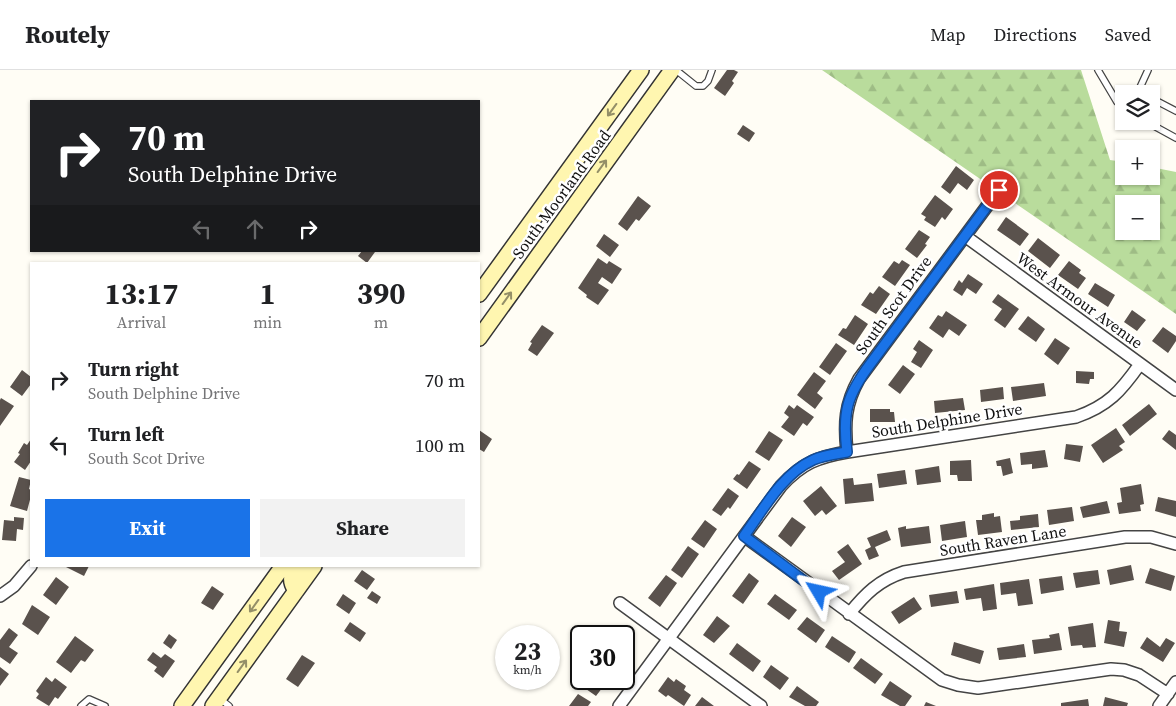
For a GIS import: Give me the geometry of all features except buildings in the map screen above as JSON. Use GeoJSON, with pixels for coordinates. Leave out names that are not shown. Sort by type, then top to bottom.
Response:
{"type":"FeatureCollection","features":[{"type":"Feature","properties":{"kind":"main road","name":"South Moorland Road"},"geometry":{"type":"LineString","coordinates":[[480,293],[641,70]]}},
{"type":"Feature","properties":{"kind":"main road","name":"South Moorland Road"},"geometry":{"type":"LineString","coordinates":[[480,337],[672,70]]}},
{"type":"Feature","properties":{"kind":"main road"},"geometry":{"type":"LineString","coordinates":[[545,203],[565,218]]}},
{"type":"Feature","properties":{"kind":"main road"},"geometry":{"type":"LineString","coordinates":[[182,706],[282,567]]}},
{"type":"Feature","properties":{"kind":"main road"},"geometry":{"type":"LineString","coordinates":[[296,567],[290,578],[296,591]]}},
{"type":"Feature","properties":{"kind":"main road"},"geometry":{"type":"LineString","coordinates":[[220,703],[313,567]]}},
{"type":"Feature","properties":{"kind":"street","name":"South Scot Drive"},"geometry":{"type":"LineString","coordinates":[[847,452],[845,421],[852,391],[999,190]]}},
{"type":"Feature","properties":{"kind":"street","name":"West Armour Avenue"},"geometry":{"type":"LineString","coordinates":[[965,236],[1176,390]]}},
{"type":"Feature","properties":{"kind":"street","name":"South Delphine Drive"},"geometry":{"type":"LineString","coordinates":[[619,706],[781,486],[791,475],[813,460],[847,452],[1076,417],[1091,412],[1114,398],[1140,364]]}},
{"type":"Feature","properties":{"kind":"street"},"geometry":{"type":"LineString","coordinates":[[744,536],[942,680],[958,685],[988,687],[1111,669],[1130,671],[1168,694]]}},
{"type":"Feature","properties":{"kind":"street","name":"South Raven Lane"},"geometry":{"type":"LineString","coordinates":[[849,614],[869,590],[892,576],[904,572],[1125,537],[1150,537],[1176,544]]}},
{"type":"Feature","properties":{"kind":"street"},"geometry":{"type":"LineString","coordinates":[[0,596],[14,586],[30,567]]}},
{"type":"Feature","properties":{"kind":"street"},"geometry":{"type":"LineString","coordinates":[[620,603],[761,706]]}},
{"type":"Feature","properties":{"kind":"street"},"geometry":{"type":"LineString","coordinates":[[1159,706],[1176,682]]}},
{"type":"Feature","properties":{"kind":"lane"},"geometry":{"type":"LineString","coordinates":[[676,70],[696,86],[704,86],[712,70]]}},
{"type":"Feature","properties":{"kind":"lane"},"geometry":{"type":"LineString","coordinates":[[1098,70],[1115,99]]}},
{"type":"Feature","properties":{"kind":"lane"},"geometry":{"type":"LineString","coordinates":[[1142,85],[1148,70]]}},
{"type":"Feature","properties":{"kind":"lane"},"geometry":{"type":"LineString","coordinates":[[1160,103],[1176,111]]}},
{"type":"Feature","properties":{"kind":"lane"},"geometry":{"type":"LineString","coordinates":[[1160,129],[1176,138]]}},
{"type":"Feature","properties":{"kind":"lane"},"geometry":{"type":"LineString","coordinates":[[81,706],[89,699],[105,706]]}},
{"type":"Feature","properties":{"kind":"green space"},"geometry":{"type":"Polygon","coordinates":[[[822,70],[1081,70],[1110,160],[1115,161],[1115,185],[1160,185],[1160,169],[1176,172],[1176,314],[822,70]]]}},
{"type":"Feature","properties":{"kind":"route"},"geometry":{"type":"LineString","coordinates":[[819,592],[744,536],[791,475],[813,460],[847,452],[845,421],[852,391],[999,190]]}}]}
